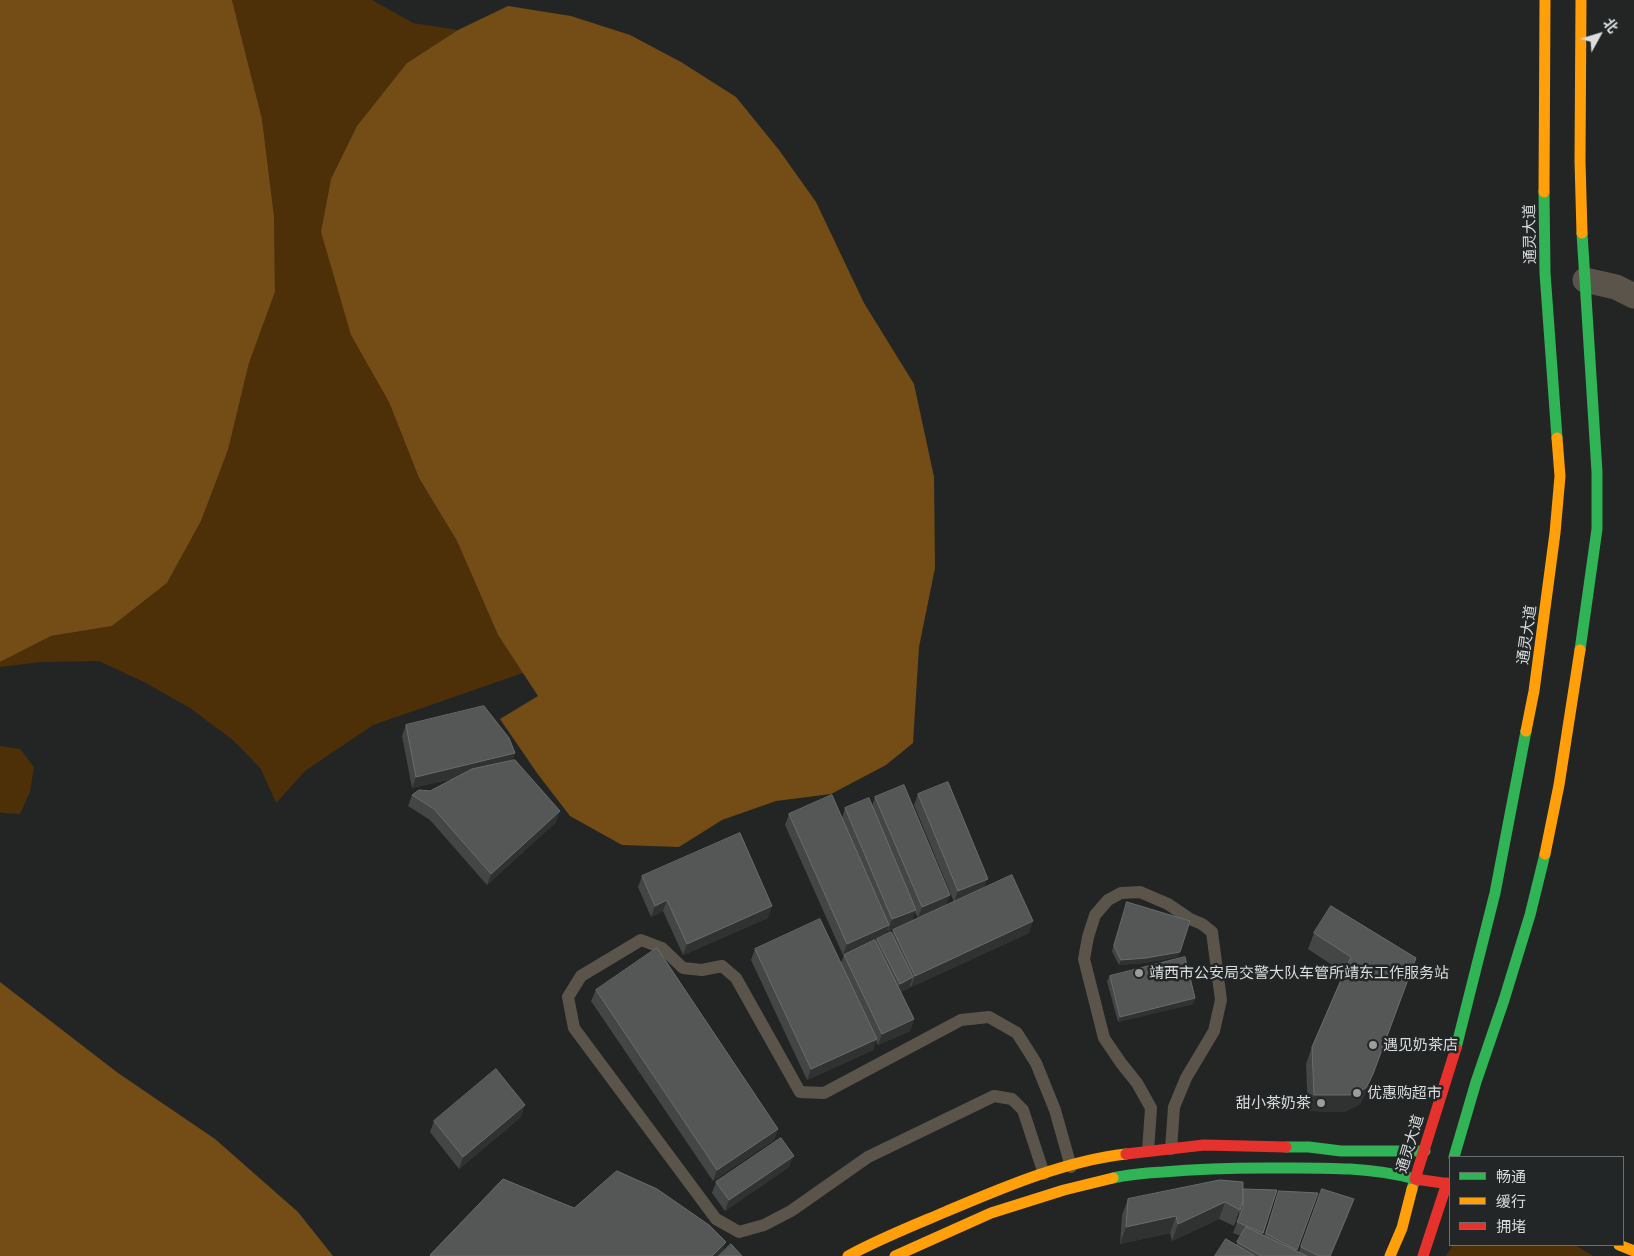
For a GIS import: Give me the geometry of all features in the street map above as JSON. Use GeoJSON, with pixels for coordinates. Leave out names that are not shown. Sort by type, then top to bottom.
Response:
{"type":"FeatureCollection","features":[{"type":"Feature","properties":{"kind":"main road","name":"通灵大道"},"geometry":{"type":"LineString","coordinates":[[1390,1256],[1402,1228],[1415,1179],[1438,1155],[1436,1108],[1450,1067],[1497,884],[1534,691],[1556,533],[1560,476],[1550,358],[1546,273],[1544,151],[1545,0]]}},
{"type":"Feature","properties":{"kind":"main road"},"geometry":{"type":"LineString","coordinates":[[1454,1156],[1530,915],[1545,852],[1559,785],[1589,595],[1597,529],[1597,472],[1585,280],[1580,161],[1581,0]]}},
{"type":"Feature","properties":{"kind":"main road"},"geometry":{"type":"LineString","coordinates":[[848,1256],[874,1242],[987,1194],[1044,1174],[1102,1157],[1204,1145],[1309,1147],[1341,1151],[1438,1155]]}},
{"type":"Feature","properties":{"kind":"main road"},"geometry":{"type":"LineString","coordinates":[[895,1256],[991,1213],[1064,1190],[1127,1175],[1206,1168],[1363,1170],[1392,1173],[1415,1179],[1449,1180],[1423,1256]]}},
{"type":"Feature","properties":{"kind":"main road"},"geometry":{"type":"LineString","coordinates":[[1621,1246],[1634,1252]]}},
{"type":"Feature","properties":{"kind":"street"},"geometry":{"type":"LineString","coordinates":[[1585,280],[1616,287],[1634,296]]}},
{"type":"Feature","properties":{"kind":"lane"},"geometry":{"type":"LineString","coordinates":[[1148,1151],[1151,1108],[1138,1083],[1121,1063],[1104,1038],[1084,959],[1095,915],[1108,900],[1121,893],[1140,892],[1168,904],[1212,932],[1221,1000],[1214,1031],[1186,1078],[1174,1107],[1171,1149]]}},
{"type":"Feature","properties":{"kind":"lane"},"geometry":{"type":"LineString","coordinates":[[1044,1174],[1023,1110],[1012,1099],[994,1096],[868,1157],[791,1211],[764,1225],[739,1232],[716,1219],[574,1028],[568,996],[581,976],[641,940],[662,948],[683,968],[702,970],[722,966],[736,978],[800,1092],[824,1094],[961,1020],[989,1017],[1017,1033],[1036,1063],[1055,1110],[1071,1167]]}},
{"type":"Feature","properties":{"kind":"shaded area"},"geometry":{"type":"Polygon","coordinates":[[[0,0],[232,0],[262,119],[274,216],[275,292],[249,363],[228,450],[201,521],[167,583],[112,626],[51,636],[0,662],[0,0]]]}},
{"type":"Feature","properties":{"kind":"shaded area"},"geometry":{"type":"Polygon","coordinates":[[[232,0],[372,0],[413,23],[458,30],[407,63],[389,402],[419,478],[457,541],[498,635],[523,673],[373,725],[305,771],[276,803],[261,769],[233,740],[190,708],[144,682],[99,661],[41,662],[0,667],[0,662],[51,636],[112,626],[167,583],[201,521],[228,450],[249,363],[275,292],[274,216],[262,119],[232,0]]]}},
{"type":"Feature","properties":{"kind":"shaded area"},"geometry":{"type":"Polygon","coordinates":[[[508,6],[571,16],[630,35],[681,62],[736,97],[779,150],[816,202],[864,303],[914,384],[934,477],[935,568],[919,647],[913,743],[886,765],[831,794],[776,801],[722,820],[679,847],[622,845],[570,816],[537,773],[500,719],[538,696],[498,635],[457,541],[419,478],[389,402],[351,335],[321,232],[331,179],[357,126],[407,63],[458,30],[508,6]]]}},
{"type":"Feature","properties":{"kind":"shaded area"},"geometry":{"type":"Polygon","coordinates":[[[0,746],[20,749],[34,767],[30,792],[20,814],[0,812],[0,746]]]}},
{"type":"Feature","properties":{"kind":"shaded area"},"geometry":{"type":"Polygon","coordinates":[[[0,982],[118,1073],[215,1139],[298,1212],[333,1256],[0,1256],[0,982]]]}},
{"type":"Feature","properties":{"kind":"shaded area"},"geometry":{"type":"Polygon","coordinates":[[[1452,1246],[1577,1246],[1593,1256],[1446,1256],[1452,1246]]]}},
{"type":"Feature","properties":{"kind":"building"},"geometry":{"type":"Polygon","coordinates":[[[484,706],[509,738],[515,753],[416,777],[406,725],[484,706]]]}},
{"type":"Feature","properties":{"kind":"building"},"geometry":{"type":"Polygon","coordinates":[[[515,760],[560,811],[491,874],[434,809],[412,795],[419,790],[430,791],[472,769],[515,760]]]}},
{"type":"Feature","properties":{"kind":"building"},"geometry":{"type":"Polygon","coordinates":[[[948,782],[988,879],[958,891],[918,794],[948,782]]]}},
{"type":"Feature","properties":{"kind":"building"},"geometry":{"type":"Polygon","coordinates":[[[904,785],[950,895],[922,907],[875,797],[904,785]]]}},
{"type":"Feature","properties":{"kind":"building"},"geometry":{"type":"Polygon","coordinates":[[[832,795],[889,925],[847,944],[789,814],[832,795]]]}},
{"type":"Feature","properties":{"kind":"building"},"geometry":{"type":"Polygon","coordinates":[[[869,798],[916,910],[892,919],[845,808],[869,798]]]}},
{"type":"Feature","properties":{"kind":"building"},"geometry":{"type":"Polygon","coordinates":[[[740,833],[772,906],[687,944],[667,900],[655,906],[642,876],[740,833]]]}},
{"type":"Feature","properties":{"kind":"building"},"geometry":{"type":"Polygon","coordinates":[[[1012,875],[1033,921],[915,976],[893,930],[1012,875]]]}},
{"type":"Feature","properties":{"kind":"building"},"geometry":{"type":"Polygon","coordinates":[[[1127,902],[1190,921],[1180,952],[1121,960],[1114,946],[1127,902]]]}},
{"type":"Feature","properties":{"kind":"building"},"geometry":{"type":"Polygon","coordinates":[[[1331,906],[1416,958],[1373,1074],[1366,1088],[1350,1095],[1314,1095],[1312,1047],[1351,957],[1314,933],[1331,906]]]}},
{"type":"Feature","properties":{"kind":"building"},"geometry":{"type":"Polygon","coordinates":[[[820,919],[877,1039],[811,1069],[755,949],[820,919]]]}},
{"type":"Feature","properties":{"kind":"building"},"geometry":{"type":"Polygon","coordinates":[[[891,932],[913,977],[900,984],[877,939],[891,932]]]}},
{"type":"Feature","properties":{"kind":"building"},"geometry":{"type":"Polygon","coordinates":[[[875,940],[914,1019],[882,1034],[844,955],[875,940]]]}},
{"type":"Feature","properties":{"kind":"building"},"geometry":{"type":"Polygon","coordinates":[[[657,948],[778,1129],[717,1170],[596,990],[657,948]]]}},
{"type":"Feature","properties":{"kind":"building"},"geometry":{"type":"Polygon","coordinates":[[[1185,957],[1195,998],[1120,1017],[1110,976],[1185,957]]]}},
{"type":"Feature","properties":{"kind":"building"},"geometry":{"type":"Polygon","coordinates":[[[496,1069],[525,1105],[463,1157],[434,1121],[496,1069]]]}},
{"type":"Feature","properties":{"kind":"building"},"geometry":{"type":"Polygon","coordinates":[[[781,1138],[794,1156],[729,1200],[716,1182],[781,1138]]]}},
{"type":"Feature","properties":{"kind":"building"},"geometry":{"type":"Polygon","coordinates":[[[617,1171],[657,1189],[709,1225],[726,1242],[712,1256],[430,1255],[503,1179],[574,1208],[617,1171]]]}},
{"type":"Feature","properties":{"kind":"building"},"geometry":{"type":"Polygon","coordinates":[[[1220,1180],[1243,1182],[1243,1201],[1240,1210],[1225,1202],[1178,1224],[1176,1216],[1126,1227],[1128,1199],[1220,1180]]]}},
{"type":"Feature","properties":{"kind":"building"},"geometry":{"type":"Polygon","coordinates":[[[1243,1189],[1277,1190],[1263,1233],[1237,1222],[1243,1208],[1243,1189]]]}},
{"type":"Feature","properties":{"kind":"building"},"geometry":{"type":"Polygon","coordinates":[[[1322,1189],[1354,1199],[1330,1256],[1319,1256],[1301,1247],[1322,1189]]]}},
{"type":"Feature","properties":{"kind":"building"},"geometry":{"type":"Polygon","coordinates":[[[1279,1191],[1318,1193],[1297,1250],[1266,1234],[1279,1191]]]}},
{"type":"Feature","properties":{"kind":"building"},"geometry":{"type":"Polygon","coordinates":[[[1246,1227],[1307,1256],[1261,1256],[1237,1242],[1246,1227]]]}},
{"type":"Feature","properties":{"kind":"building"},"geometry":{"type":"Polygon","coordinates":[[[1226,1239],[1255,1256],[1215,1256],[1226,1239]]]}},
{"type":"Feature","properties":{"kind":"building"},"geometry":{"type":"Polygon","coordinates":[[[731,1244],[742,1256],[719,1256],[731,1244]]]}},
{"type":"Feature","properties":{"kind":"traffic: fast"},"geometry":{"type":"LineString","coordinates":[[1544,192],[1545,273],[1557,438]]}},
{"type":"Feature","properties":{"kind":"traffic: fast"},"geometry":{"type":"LineString","coordinates":[[1580,650],[1597,529],[1597,472],[1582,233]]}},
{"type":"Feature","properties":{"kind":"traffic: fast"},"geometry":{"type":"LineString","coordinates":[[1456,1048],[1495,893],[1526,731]]}},
{"type":"Feature","properties":{"kind":"traffic: fast"},"geometry":{"type":"LineString","coordinates":[[1454,1156],[1530,915],[1545,854]]}},
{"type":"Feature","properties":{"kind":"traffic: fast"},"geometry":{"type":"LineString","coordinates":[[1286,1147],[1309,1147],[1341,1151],[1425,1151]]}},
{"type":"Feature","properties":{"kind":"traffic: fast"},"geometry":{"type":"LineString","coordinates":[[1113,1178],[1144,1173],[1214,1169],[1341,1169],[1378,1172],[1415,1179],[1412,1189]]}},
{"type":"Feature","properties":{"kind":"traffic: slow"},"geometry":{"type":"LineString","coordinates":[[1544,192],[1545,0]]}},
{"type":"Feature","properties":{"kind":"traffic: slow"},"geometry":{"type":"LineString","coordinates":[[1581,0],[1580,161],[1582,233]]}},
{"type":"Feature","properties":{"kind":"traffic: slow"},"geometry":{"type":"LineString","coordinates":[[1526,731],[1534,691],[1555,533],[1560,476],[1557,438]]}},
{"type":"Feature","properties":{"kind":"traffic: slow"},"geometry":{"type":"LineString","coordinates":[[1545,854],[1559,785],[1580,650]]}},
{"type":"Feature","properties":{"kind":"traffic: slow"},"geometry":{"type":"LineString","coordinates":[[848,1256],[908,1228],[1034,1177],[1080,1163],[1126,1154]]}},
{"type":"Feature","properties":{"kind":"traffic: slow"},"geometry":{"type":"LineString","coordinates":[[895,1256],[991,1213],[1064,1190],[1113,1178]]}},
{"type":"Feature","properties":{"kind":"traffic: slow"},"geometry":{"type":"LineString","coordinates":[[1390,1256],[1402,1228],[1412,1189]]}},
{"type":"Feature","properties":{"kind":"traffic: slow"},"geometry":{"type":"LineString","coordinates":[[1622,1246],[1634,1251]]}},
{"type":"Feature","properties":{"kind":"traffic: jam"},"geometry":{"type":"LineString","coordinates":[[1449,1184],[1415,1179],[1456,1048]]}},
{"type":"Feature","properties":{"kind":"traffic: jam"},"geometry":{"type":"LineString","coordinates":[[1126,1154],[1204,1145],[1286,1147]]}},
{"type":"Feature","properties":{"kind":"traffic: jam"},"geometry":{"type":"LineString","coordinates":[[1423,1256],[1447,1183]]}},
{"type":"Feature","properties":{"kind":"place","name":"靖西市公安局交警大队车管所靖东工作服务站"},"geometry":{"type":"Point","coordinates":[1139,973]}},
{"type":"Feature","properties":{"kind":"place","name":"遇见奶茶店"},"geometry":{"type":"Point","coordinates":[1373,1045]}},
{"type":"Feature","properties":{"kind":"place","name":"优惠购超市"},"geometry":{"type":"Point","coordinates":[1357,1093]}},
{"type":"Feature","properties":{"kind":"place","name":"甜小茶奶茶"},"geometry":{"type":"Point","coordinates":[1321,1103]}}]}
